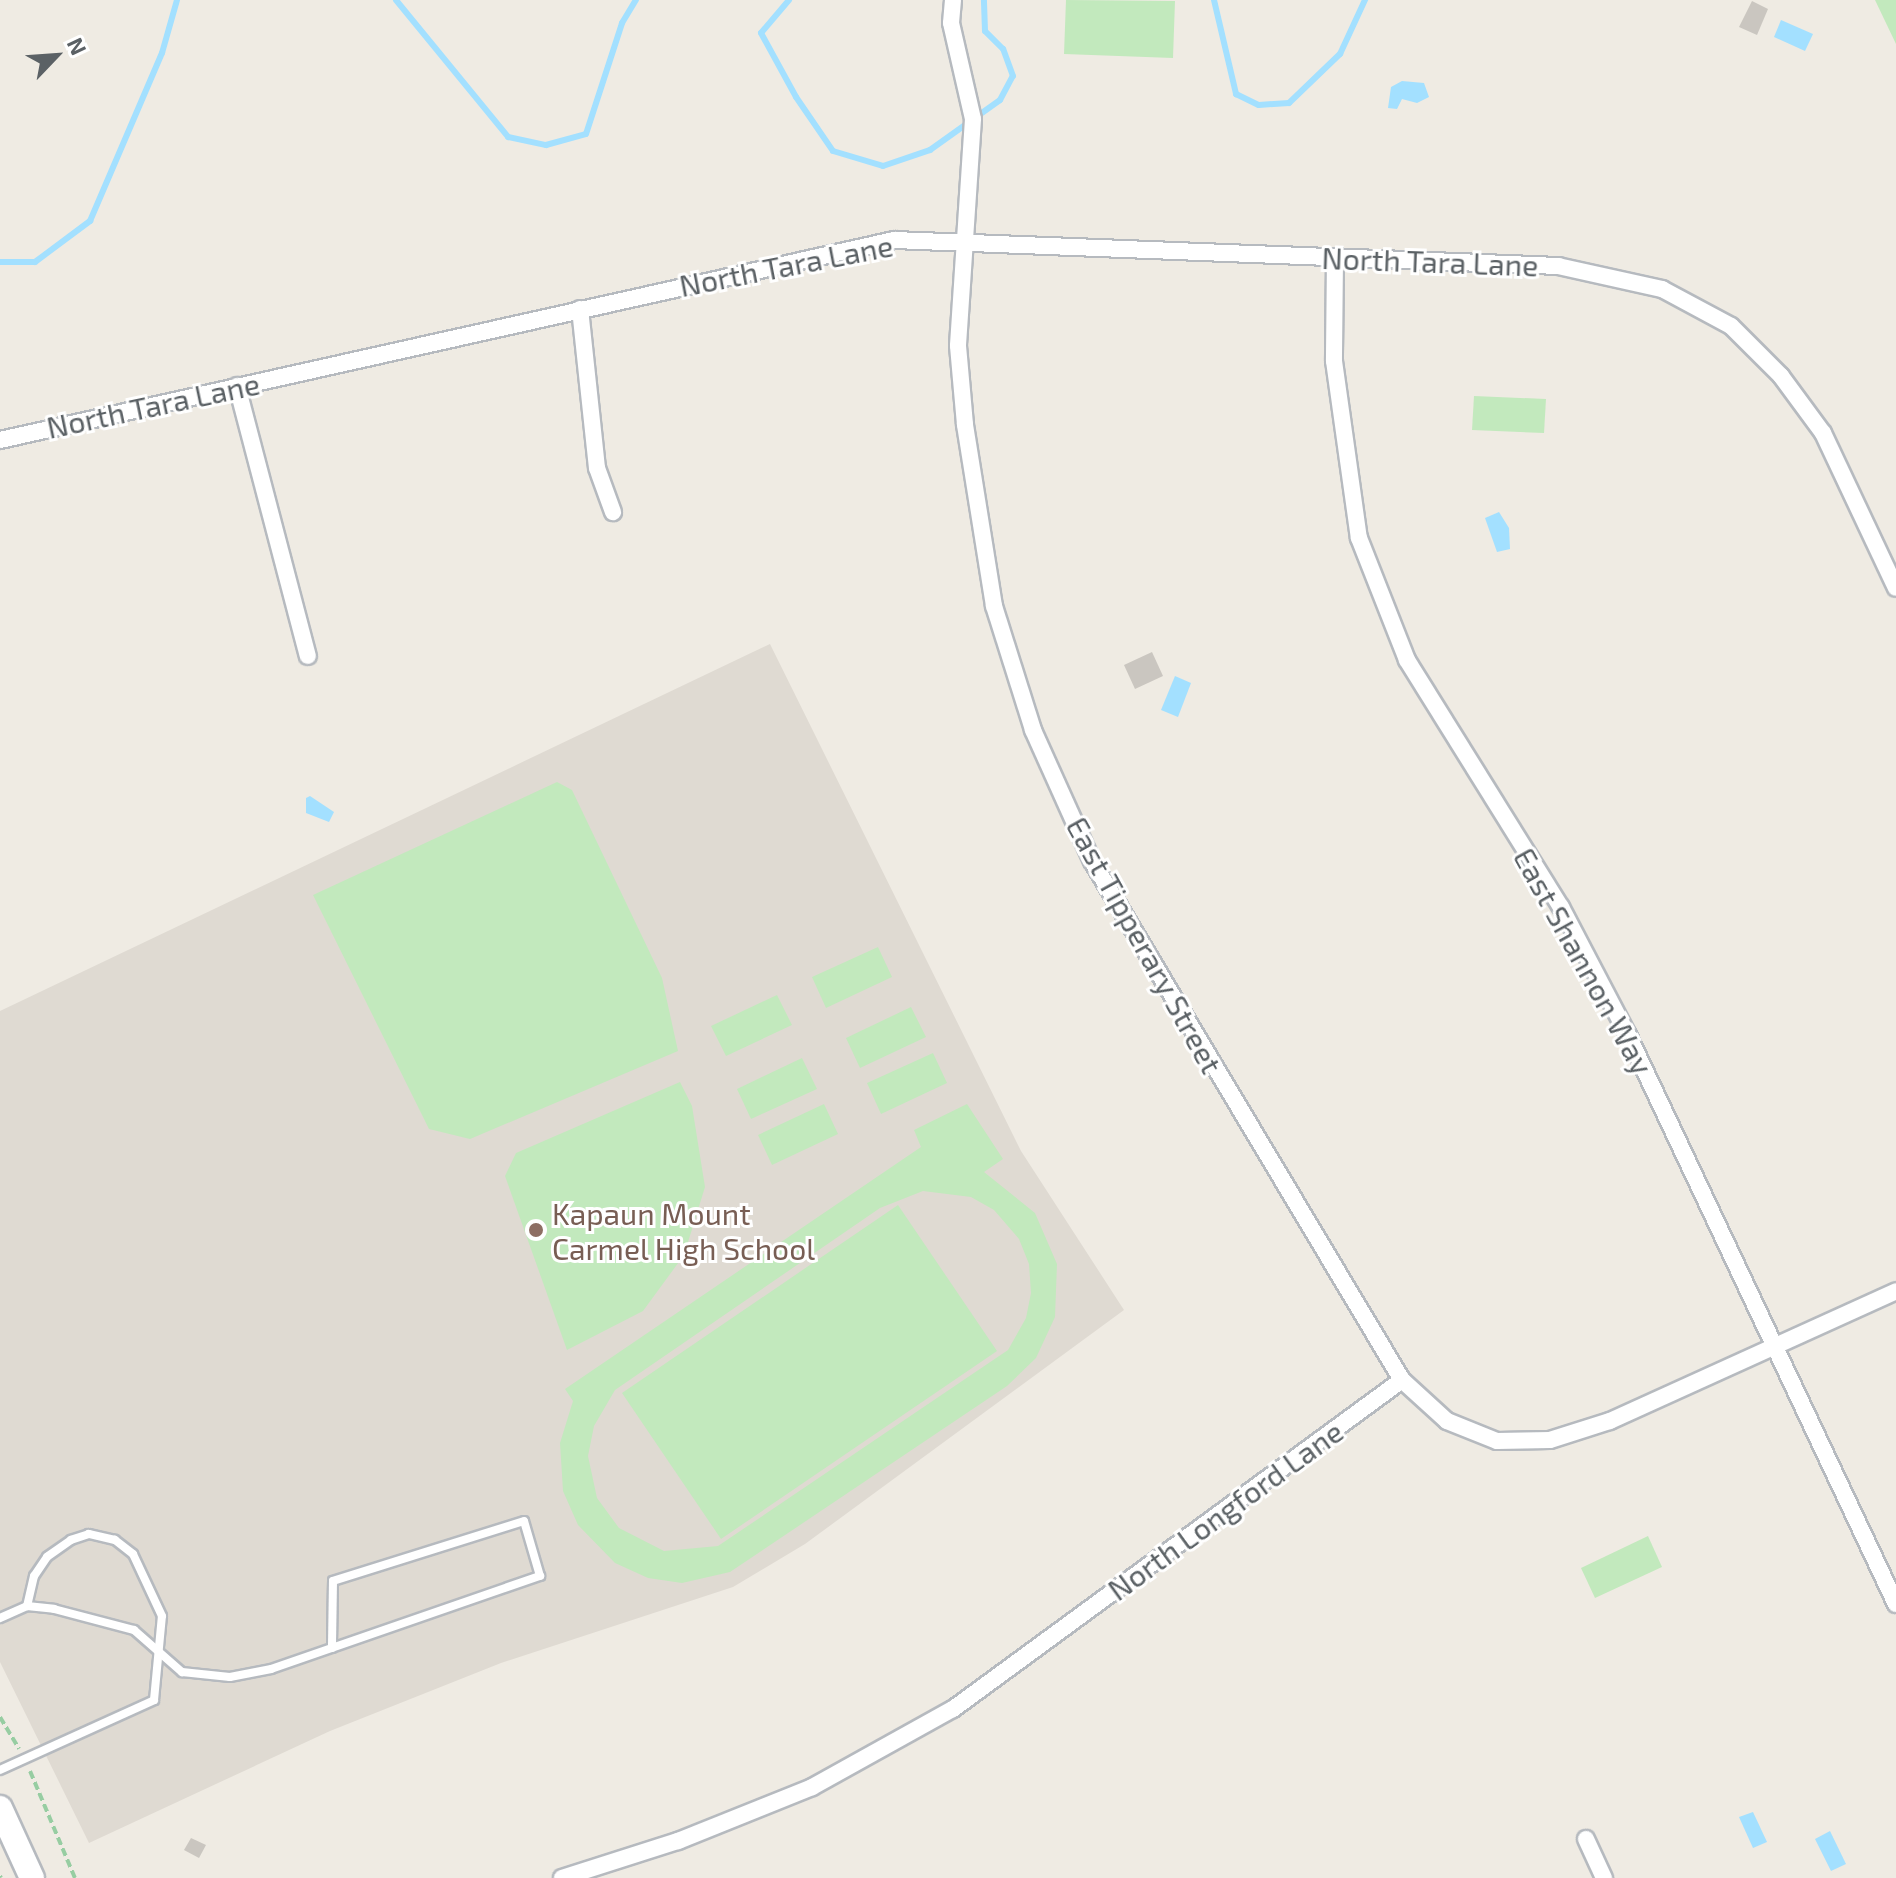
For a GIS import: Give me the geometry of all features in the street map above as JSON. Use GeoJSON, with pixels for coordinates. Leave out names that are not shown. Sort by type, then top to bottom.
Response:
{"type":"FeatureCollection","features":[{"type":"Feature","properties":{"kind":"main road"},"geometry":{"type":"LineString","coordinates":[[0,1808],[32,1878]]}},
{"type":"Feature","properties":{"kind":"street","name":"East Tipperary Street"},"geometry":{"type":"LineString","coordinates":[[953,0],[951,23],[973,119],[958,346],[965,425],[994,606],[1033,730],[1092,861],[1402,1380]]}},
{"type":"Feature","properties":{"kind":"street","name":"North Tara Lane"},"geometry":{"type":"LineString","coordinates":[[0,440],[894,240],[1558,266],[1662,289],[1721,321],[1781,376],[1823,433],[1896,588]]}},
{"type":"Feature","properties":{"kind":"street","name":"East Shannon Way"},"geometry":{"type":"LineString","coordinates":[[1335,258],[1334,361],[1359,538],[1407,660],[1561,907],[1628,1035],[1896,1604]]}},
{"type":"Feature","properties":{"kind":"street"},"geometry":{"type":"LineString","coordinates":[[580,309],[597,468],[613,512]]}},
{"type":"Feature","properties":{"kind":"street"},"geometry":{"type":"LineString","coordinates":[[237,386],[308,656]]}},
{"type":"Feature","properties":{"kind":"street"},"geometry":{"type":"LineString","coordinates":[[1402,1380],[1447,1421],[1497,1441],[1550,1440],[1610,1421],[1896,1291]]}},
{"type":"Feature","properties":{"kind":"street","name":"North Longford Lane"},"geometry":{"type":"LineString","coordinates":[[562,1878],[678,1841],[812,1787],[953,1709],[1402,1380]]}},
{"type":"Feature","properties":{"kind":"street"},"geometry":{"type":"LineString","coordinates":[[1586,1839],[1604,1878]]}},
{"type":"Feature","properties":{"kind":"lane"},"geometry":{"type":"LineString","coordinates":[[0,1618],[27,1606],[134,1630],[182,1672],[230,1677],[332,1648],[540,1576],[524,1521],[333,1581],[332,1648]]}},
{"type":"Feature","properties":{"kind":"lane"},"geometry":{"type":"LineString","coordinates":[[0,1770],[154,1700],[162,1616],[133,1554],[115,1540],[89,1534],[71,1540],[47,1557],[34,1576],[27,1606]]}},
{"type":"Feature","properties":{"kind":"path"},"geometry":{"type":"LineString","coordinates":[[0,1717],[26,1758],[75,1878]]}},
{"type":"Feature","properties":{"kind":"shaded area","name":"Kapaun Mount Carmel High School"},"geometry":{"type":"Polygon","coordinates":[[[770,644],[1021,1151],[1124,1310],[805,1544],[733,1587],[501,1663],[330,1731],[89,1843],[0,1662],[0,1011],[770,644]]]}},
{"type":"Feature","properties":{"kind":"green space"},"geometry":{"type":"Polygon","coordinates":[[[1066,0],[1175,1],[1173,58],[1064,54],[1066,0]]]}},
{"type":"Feature","properties":{"kind":"green space"},"geometry":{"type":"Polygon","coordinates":[[[1875,0],[1896,0],[1896,44],[1875,0]]]}},
{"type":"Feature","properties":{"kind":"green space"},"geometry":{"type":"Polygon","coordinates":[[[1474,396],[1546,399],[1544,433],[1472,430],[1474,396]]]}},
{"type":"Feature","properties":{"kind":"green space"},"geometry":{"type":"Polygon","coordinates":[[[557,782],[572,790],[662,978],[678,1051],[470,1139],[429,1129],[313,895],[557,782]]]}},
{"type":"Feature","properties":{"kind":"green space"},"geometry":{"type":"Polygon","coordinates":[[[878,947],[892,977],[826,1008],[812,977],[878,947]]]}},
{"type":"Feature","properties":{"kind":"green space"},"geometry":{"type":"Polygon","coordinates":[[[777,995],[792,1025],[726,1056],[711,1026],[777,995]]]}},
{"type":"Feature","properties":{"kind":"green space"},"geometry":{"type":"Polygon","coordinates":[[[911,1007],[926,1037],[860,1068],[846,1038],[911,1007]]]}},
{"type":"Feature","properties":{"kind":"green space"},"geometry":{"type":"Polygon","coordinates":[[[933,1053],[947,1083],[881,1114],[867,1083],[933,1053]]]}},
{"type":"Feature","properties":{"kind":"green space"},"geometry":{"type":"Polygon","coordinates":[[[802,1058],[817,1089],[751,1119],[737,1089],[802,1058]]]}},
{"type":"Feature","properties":{"kind":"green space"},"geometry":{"type":"Polygon","coordinates":[[[680,1082],[692,1106],[705,1187],[684,1255],[643,1311],[567,1350],[505,1176],[516,1153],[680,1082]]]}},
{"type":"Feature","properties":{"kind":"green space"},"geometry":{"type":"Polygon","coordinates":[[[824,1104],[838,1134],[772,1165],[758,1135],[824,1104]]]}},
{"type":"Feature","properties":{"kind":"green space"},"geometry":{"type":"Polygon","coordinates":[[[967,1104],[1003,1159],[984,1172],[1035,1213],[1057,1264],[1055,1317],[1036,1358],[1007,1386],[730,1572],[682,1583],[648,1578],[615,1563],[578,1525],[563,1491],[560,1443],[573,1401],[565,1389],[921,1147],[914,1130],[967,1104]],[[923,1191],[880,1208],[615,1390],[594,1426],[588,1456],[597,1498],[619,1528],[664,1551],[718,1546],[1008,1350],[1026,1318],[1031,1293],[1029,1264],[1019,1239],[994,1210],[971,1197],[923,1191]]]}},
{"type":"Feature","properties":{"kind":"green space"},"geometry":{"type":"Polygon","coordinates":[[[898,1205],[997,1351],[721,1539],[622,1393],[898,1205]]]}},
{"type":"Feature","properties":{"kind":"green space"},"geometry":{"type":"Polygon","coordinates":[[[1648,1536],[1662,1567],[1595,1598],[1581,1568],[1648,1536]]]}},
{"type":"Feature","properties":{"kind":"water"},"geometry":{"type":"Polygon","coordinates":[[[1781,20],[1813,34],[1805,51],[1774,37],[1781,20]]]}},
{"type":"Feature","properties":{"kind":"water"},"geometry":{"type":"Polygon","coordinates":[[[1402,81],[1424,83],[1429,97],[1417,103],[1402,99],[1397,109],[1388,108],[1391,87],[1402,81]]]}},
{"type":"Feature","properties":{"kind":"water"},"geometry":{"type":"Polygon","coordinates":[[[1499,512],[1509,528],[1510,549],[1497,552],[1485,518],[1499,512]]]}},
{"type":"Feature","properties":{"kind":"water"},"geometry":{"type":"Polygon","coordinates":[[[1175,676],[1191,683],[1178,717],[1161,710],[1175,676]]]}},
{"type":"Feature","properties":{"kind":"water"},"geometry":{"type":"Polygon","coordinates":[[[310,796],[334,812],[329,822],[306,813],[306,798],[310,796]]]}},
{"type":"Feature","properties":{"kind":"water"},"geometry":{"type":"Polygon","coordinates":[[[1753,1812],[1767,1842],[1753,1848],[1739,1817],[1753,1812]]]}},
{"type":"Feature","properties":{"kind":"water"},"geometry":{"type":"Polygon","coordinates":[[[1830,1831],[1846,1864],[1831,1871],[1815,1839],[1830,1831]]]}},
{"type":"Feature","properties":{"kind":"building"},"geometry":{"type":"Polygon","coordinates":[[[1752,1],[1768,9],[1757,35],[1739,27],[1752,1]]]}},
{"type":"Feature","properties":{"kind":"building"},"geometry":{"type":"Polygon","coordinates":[[[1152,652],[1163,676],[1135,689],[1124,665],[1152,652]]]}},
{"type":"Feature","properties":{"kind":"building"},"geometry":{"type":"Polygon","coordinates":[[[191,1838],[206,1845],[199,1858],[184,1850],[191,1838]]]}},
{"type":"Feature","properties":{"kind":"waterway"},"geometry":{"type":"LineString","coordinates":[[0,262],[35,262],[90,221],[162,53],[177,0]]}},
{"type":"Feature","properties":{"kind":"waterway"},"geometry":{"type":"LineString","coordinates":[[396,0],[508,137],[546,145],[586,134],[622,23],[636,0]]}},
{"type":"Feature","properties":{"kind":"waterway"},"geometry":{"type":"LineString","coordinates":[[789,0],[761,33],[796,97],[833,151],[883,166],[930,150],[1000,100],[1013,76],[1003,49],[985,31],[984,0]]}},
{"type":"Feature","properties":{"kind":"waterway"},"geometry":{"type":"LineString","coordinates":[[1214,0],[1236,94],[1259,105],[1289,103],[1340,54],[1365,0]]}},
{"type":"Feature","properties":{"kind":"place","name":"Kapaun Mount Carmel High School"},"geometry":{"type":"Point","coordinates":[536,1230]}}]}
